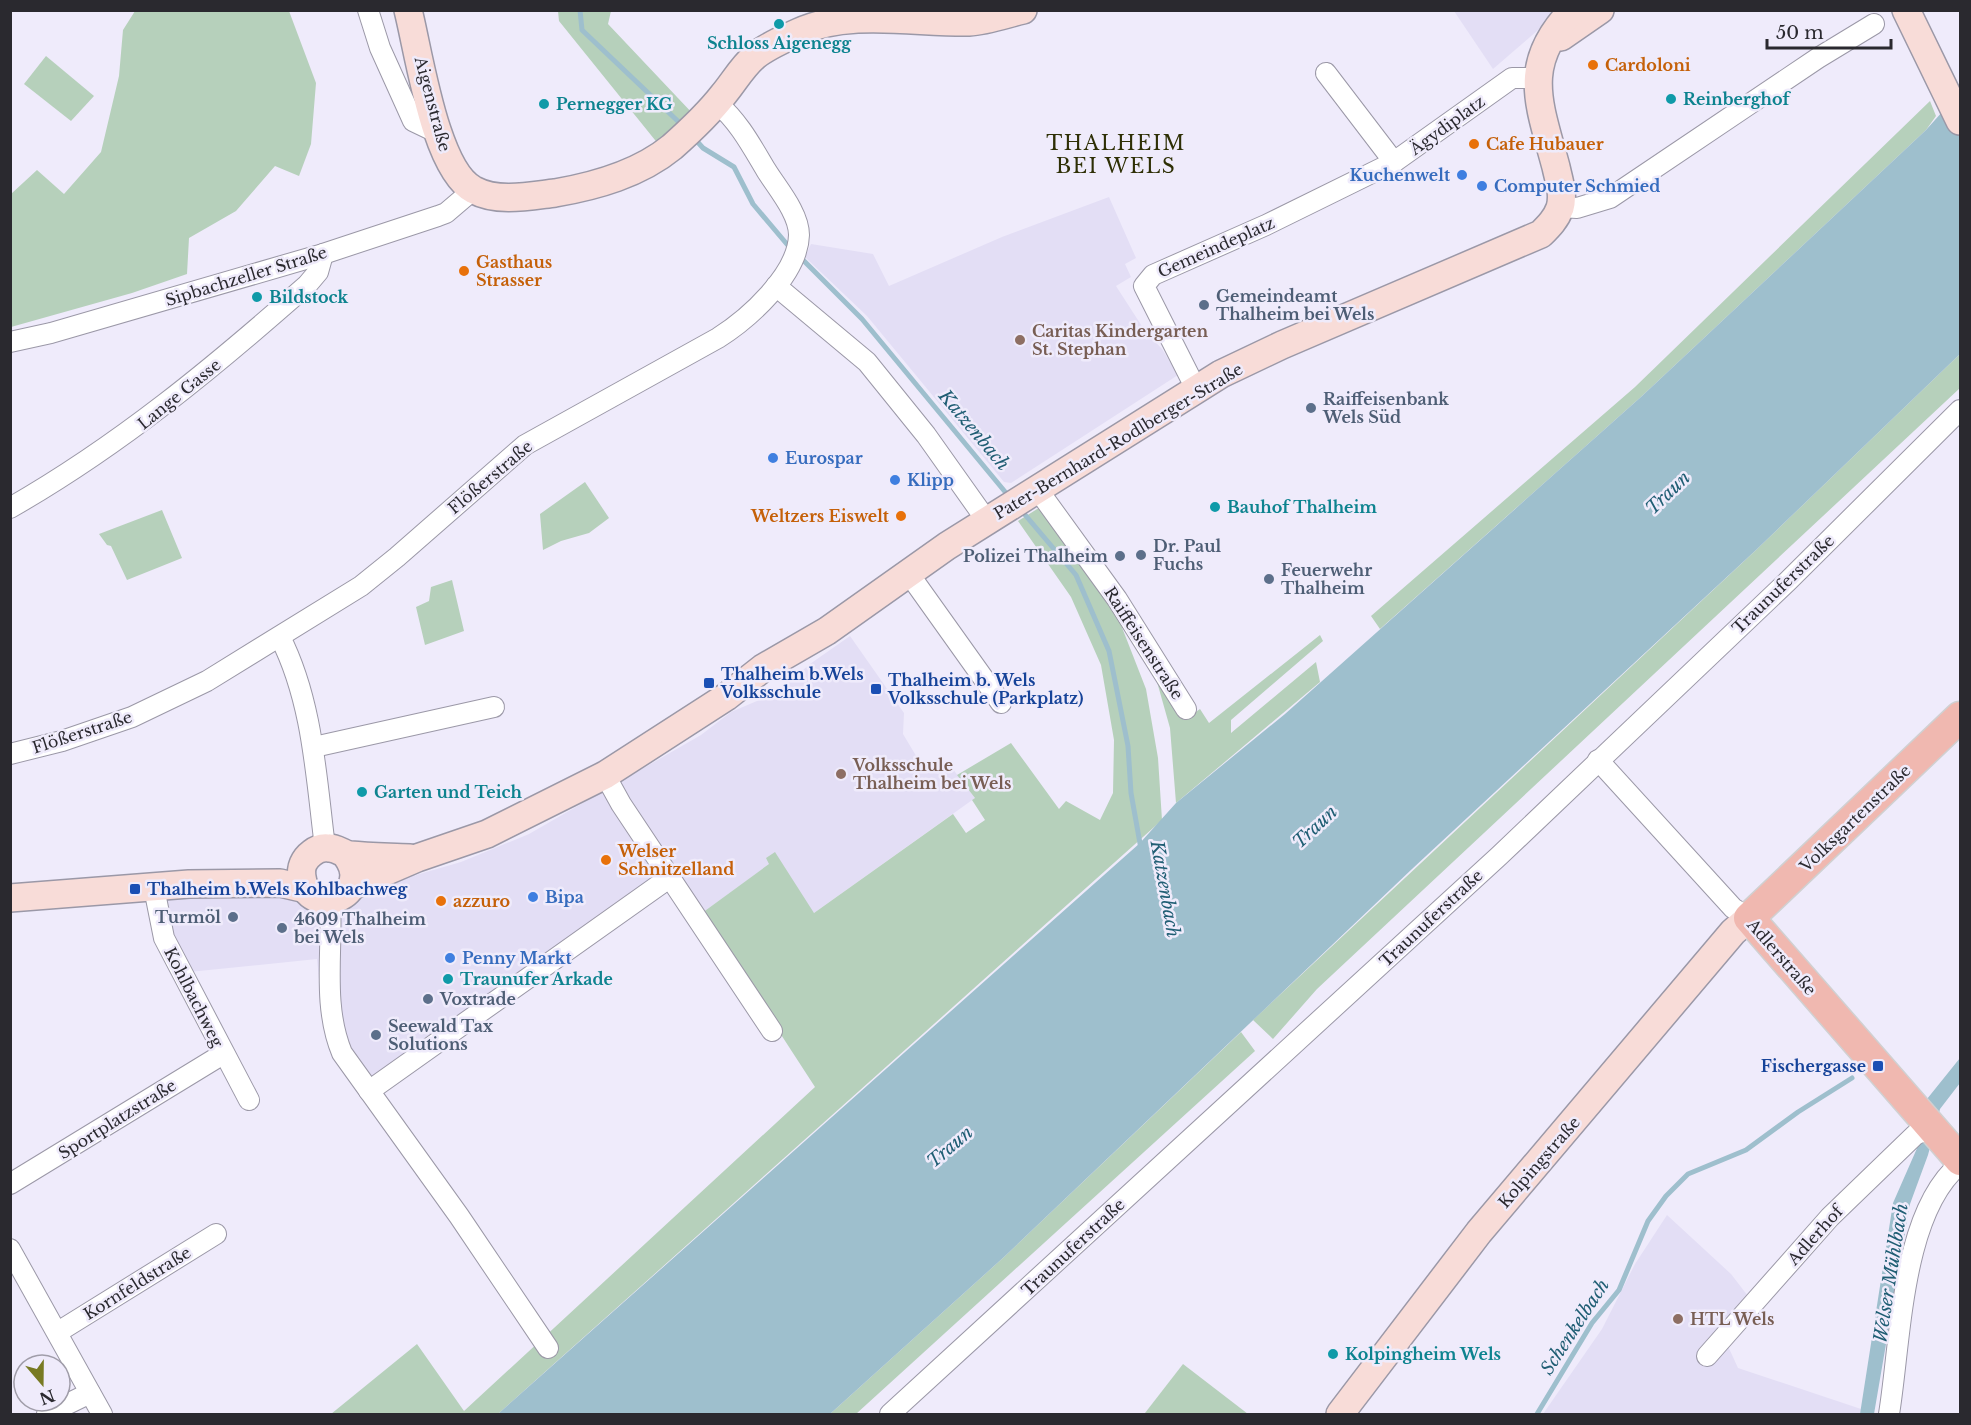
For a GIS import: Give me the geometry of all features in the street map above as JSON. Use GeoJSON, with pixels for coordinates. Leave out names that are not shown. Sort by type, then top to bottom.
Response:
{"type":"FeatureCollection","features":[{"type":"Feature","properties":{"kind":"main road","name":"Aigenstraße"},"geometry":{"type":"LineString","coordinates":[[408,10],[438,133],[455,172],[473,190]]}},
{"type":"Feature","properties":{"kind":"main road"},"geometry":{"type":"LineString","coordinates":[[473,190],[507,197],[572,190],[632,171],[671,147],[694,126],[717,103],[746,66],[765,49],[840,15],[973,22],[1023,10]]}},
{"type":"Feature","properties":{"kind":"main road"},"geometry":{"type":"LineString","coordinates":[[1560,207],[1562,191],[1539,100],[1536,78],[1541,58],[1554,34],[1574,10]]}},
{"type":"Feature","properties":{"kind":"main road"},"geometry":{"type":"LineString","coordinates":[[1548,46],[1600,10]]}},
{"type":"Feature","properties":{"kind":"main road"},"geometry":{"type":"LineString","coordinates":[[1882,17],[1911,22],[1960,121]]}},
{"type":"Feature","properties":{"kind":"main road","name":"Pater-Bernhard-Rodlberger-Straße"},"geometry":{"type":"LineString","coordinates":[[10,898],[189,884],[280,883],[306,889],[320,899],[341,893],[417,858],[487,834],[605,775],[726,697],[771,679],[826,631],[987,520],[1196,389],[1282,345],[1541,234],[1555,219],[1560,207]]}},
{"type":"Feature","properties":{"kind":"main road","name":"Volksgartenstraße"},"geometry":{"type":"LineString","coordinates":[[1749,918],[1960,717]]}},
{"type":"Feature","properties":{"kind":"main road"},"geometry":{"type":"LineString","coordinates":[[306,889],[302,880],[325,854],[354,870],[341,893]]}},
{"type":"Feature","properties":{"kind":"main road","name":"Pater-Bernhard-Rodlberger-Straße"},"geometry":{"type":"LineString","coordinates":[[189,884],[325,854],[417,858]]}},
{"type":"Feature","properties":{"kind":"main road","name":"Adlerstraße"},"geometry":{"type":"LineString","coordinates":[[1749,918],[1960,1162]]}},
{"type":"Feature","properties":{"kind":"main road","name":"Kolpingstraße"},"geometry":{"type":"LineString","coordinates":[[1340,1414],[1479,1232],[1733,932],[1749,918]]}},
{"type":"Feature","properties":{"kind":"street"},"geometry":{"type":"LineString","coordinates":[[368,10],[380,48],[413,121],[438,133]]}},
{"type":"Feature","properties":{"kind":"street"},"geometry":{"type":"LineString","coordinates":[[1560,207],[1577,208],[1610,198],[1882,17]]}},
{"type":"Feature","properties":{"kind":"street","name":"Ägydiplatz"},"geometry":{"type":"LineString","coordinates":[[1326,73],[1394,162],[1512,78],[1536,78]]}},
{"type":"Feature","properties":{"kind":"street","name":"Flößerstraße"},"geometry":{"type":"LineString","coordinates":[[10,754],[71,738],[160,705],[280,637],[361,586],[525,445],[718,338],[744,321],[776,286],[794,254],[799,235],[790,208],[735,119],[717,103]]}},
{"type":"Feature","properties":{"kind":"street","name":"Gemeindeplatz"},"geometry":{"type":"LineString","coordinates":[[1196,389],[1144,286],[1153,275],[1161,269],[1277,220],[1394,162]]}},
{"type":"Feature","properties":{"kind":"street","name":"Sipbachzeller Straße"},"geometry":{"type":"LineString","coordinates":[[10,342],[51,333],[323,254],[446,213],[473,190]]}},
{"type":"Feature","properties":{"kind":"street","name":"Lange Gasse"},"geometry":{"type":"LineString","coordinates":[[10,508],[93,458],[187,389],[307,285],[318,272],[323,254]]}},
{"type":"Feature","properties":{"kind":"street","name":"Pater-Bernhard-Rodlberger-Straße"},"geometry":{"type":"LineString","coordinates":[[776,286],[867,362],[926,435],[987,520]]}},
{"type":"Feature","properties":{"kind":"street","name":"Traunuferstraße"},"geometry":{"type":"LineString","coordinates":[[890,1414],[1490,863],[1788,580],[1960,410]]}},
{"type":"Feature","properties":{"kind":"street","name":"Raiffeisenstraße"},"geometry":{"type":"LineString","coordinates":[[1038,490],[1117,599],[1186,710]]}},
{"type":"Feature","properties":{"kind":"street"},"geometry":{"type":"LineString","coordinates":[[909,574],[1001,703]]}},
{"type":"Feature","properties":{"kind":"street"},"geometry":{"type":"LineString","coordinates":[[280,637],[290,661],[314,747],[325,854]]}},
{"type":"Feature","properties":{"kind":"street"},"geometry":{"type":"LineString","coordinates":[[314,747],[494,707]]}},
{"type":"Feature","properties":{"kind":"street","name":"Adlerstraße"},"geometry":{"type":"LineString","coordinates":[[1598,760],[1733,908],[1749,918]]}},
{"type":"Feature","properties":{"kind":"street"},"geometry":{"type":"LineString","coordinates":[[605,775],[669,878],[772,1031]]}},
{"type":"Feature","properties":{"kind":"street"},"geometry":{"type":"LineString","coordinates":[[369,1091],[669,878]]}},
{"type":"Feature","properties":{"kind":"street","name":"Kohlbachweg"},"geometry":{"type":"LineString","coordinates":[[154,888],[164,938],[249,1100]]}},
{"type":"Feature","properties":{"kind":"street"},"geometry":{"type":"LineString","coordinates":[[341,893],[329,966],[334,1033],[342,1053],[459,1216],[548,1348]]}},
{"type":"Feature","properties":{"kind":"street","name":"Sportplatzstraße"},"geometry":{"type":"LineString","coordinates":[[10,1184],[223,1054]]}},
{"type":"Feature","properties":{"kind":"street","name":"Adlerhof"},"geometry":{"type":"LineString","coordinates":[[1707,1356],[1830,1216],[1927,1126]]}},
{"type":"Feature","properties":{"kind":"street"},"geometry":{"type":"LineString","coordinates":[[1889,1414],[1908,1281],[1921,1223],[1932,1198],[1948,1174],[1960,1162]]}},
{"type":"Feature","properties":{"kind":"street","name":"Kornfeldstraße"},"geometry":{"type":"LineString","coordinates":[[57,1332],[216,1234]]}},
{"type":"Feature","properties":{"kind":"street"},"geometry":{"type":"LineString","coordinates":[[10,1249],[102,1414]]}},
{"type":"Feature","properties":{"kind":"street"},"geometry":{"type":"LineString","coordinates":[[47,1414],[90,1393]]}},
{"type":"Feature","properties":{"kind":"shaded area"},"geometry":{"type":"Polygon","coordinates":[[[1454,11],[1560,11],[1493,69],[1454,11]]]}},
{"type":"Feature","properties":{"kind":"shaded area","name":"Caritas Kindergarten St. Stephan"},"geometry":{"type":"Polygon","coordinates":[[[1109,197],[1136,258],[1125,264],[1131,277],[1116,286],[1145,331],[1162,349],[1178,375],[1011,483],[1004,482],[867,316],[805,257],[811,244],[873,254],[889,286],[1002,237],[1109,197]]]}},
{"type":"Feature","properties":{"kind":"shaded area"},"geometry":{"type":"Polygon","coordinates":[[[850,636],[904,713],[903,734],[924,769],[933,772],[949,764],[975,798],[814,913],[770,864],[702,913],[659,874],[358,1089],[335,1058],[324,1030],[317,959],[189,972],[170,936],[163,898],[261,888],[347,906],[378,886],[461,862],[529,834],[701,735],[731,712],[776,693],[810,664],[850,636]]]}},
{"type":"Feature","properties":{"kind":"shaded area","name":"HTL Wels"},"geometry":{"type":"Polygon","coordinates":[[[1667,1215],[1731,1274],[1758,1309],[1727,1344],[1738,1368],[1861,1409],[1860,1414],[1543,1414],[1602,1329],[1635,1264],[1667,1215]]]}},
{"type":"Feature","properties":{"kind":"green space"},"geometry":{"type":"Polygon","coordinates":[[[135,11],[289,11],[316,83],[311,144],[299,176],[275,166],[236,211],[189,238],[187,274],[132,293],[11,327],[11,194],[37,170],[64,194],[101,152],[119,76],[123,30],[135,11]]]}},
{"type":"Feature","properties":{"kind":"green space"},"geometry":{"type":"Polygon","coordinates":[[[558,11],[611,11],[608,24],[694,115],[659,145],[559,21],[558,11]]]}},
{"type":"Feature","properties":{"kind":"green space"},"geometry":{"type":"Polygon","coordinates":[[[46,56],[94,96],[71,121],[24,84],[46,56]]]}},
{"type":"Feature","properties":{"kind":"green space"},"geometry":{"type":"Polygon","coordinates":[[[1930,101],[1936,116],[1926,130],[1642,396],[1380,629],[1371,616],[1635,387],[1930,101]]]}},
{"type":"Feature","properties":{"kind":"green space"},"geometry":{"type":"Polygon","coordinates":[[[1960,354],[1960,388],[1317,989],[1273,1039],[1253,1020],[1756,550],[1960,354]]]}},
{"type":"Feature","properties":{"kind":"green space"},"geometry":{"type":"Polygon","coordinates":[[[585,482],[609,518],[589,533],[561,541],[543,550],[540,514],[585,482]]]}},
{"type":"Feature","properties":{"kind":"green space"},"geometry":{"type":"Polygon","coordinates":[[[1042,506],[1114,607],[1146,689],[1158,758],[1162,820],[498,1414],[331,1414],[417,1344],[464,1411],[815,1087],[702,913],[769,864],[766,858],[775,852],[814,913],[953,814],[966,833],[985,820],[972,800],[975,798],[957,775],[1011,743],[1059,809],[1066,801],[1100,820],[1113,793],[1114,740],[1101,665],[1071,597],[1018,521],[1042,506]]]}},
{"type":"Feature","properties":{"kind":"green space"},"geometry":{"type":"Polygon","coordinates":[[[162,510],[182,558],[127,580],[111,546],[107,545],[99,534],[162,510]]]}},
{"type":"Feature","properties":{"kind":"green space"},"geometry":{"type":"Polygon","coordinates":[[[452,580],[464,631],[425,645],[416,607],[429,601],[431,587],[452,580]]]}},
{"type":"Feature","properties":{"kind":"green space"},"geometry":{"type":"Polygon","coordinates":[[[1320,635],[1323,641],[1231,720],[1231,733],[1316,662],[1320,682],[1176,803],[1170,728],[1152,664],[1184,720],[1200,709],[1209,723],[1320,635]]]}},
{"type":"Feature","properties":{"kind":"green space"},"geometry":{"type":"Polygon","coordinates":[[[1241,1032],[1255,1051],[856,1414],[830,1414],[1004,1257],[1241,1032]]]}},
{"type":"Feature","properties":{"kind":"green space"},"geometry":{"type":"Polygon","coordinates":[[[1183,1364],[1248,1414],[1145,1413],[1183,1364]]]}},
{"type":"Feature","properties":{"kind":"water","name":"Traun"},"geometry":{"type":"Polygon","coordinates":[[[1960,92],[1960,354],[1756,550],[1412,869],[1004,1257],[830,1414],[498,1414],[1140,843],[1176,803],[1285,714],[1642,396],[1926,130],[1960,92]]]}},
{"type":"Feature","properties":{"kind":"water","name":"Welser Mühlbach"},"geometry":{"type":"Polygon","coordinates":[[[1960,1058],[1960,1083],[1940,1109],[1928,1155],[1910,1204],[1874,1414],[1860,1414],[1893,1203],[1918,1146],[1927,1099],[1960,1058]]]}},
{"type":"Feature","properties":{"kind":"waterway","name":"Katzenbach"},"geometry":{"type":"LineString","coordinates":[[580,10],[582,30],[684,127]]}},
{"type":"Feature","properties":{"kind":"waterway","name":"Katzenbach"},"geometry":{"type":"LineString","coordinates":[[694,138],[703,148],[734,167],[753,204],[791,249]]}},
{"type":"Feature","properties":{"kind":"waterway","name":"Katzenbach"},"geometry":{"type":"LineString","coordinates":[[798,255],[862,319],[1011,499]]}},
{"type":"Feature","properties":{"kind":"waterway","name":"Katzenbach"},"geometry":{"type":"LineString","coordinates":[[1021,510],[1076,575],[1109,651],[1128,746],[1131,793],[1141,849]]}},
{"type":"Feature","properties":{"kind":"waterway","name":"Schenkelbach"},"geometry":{"type":"LineString","coordinates":[[1537,1414],[1592,1323],[1619,1290],[1648,1221],[1666,1196],[1688,1174],[1746,1150],[1798,1112],[1852,1078]]}},
{"type":"Feature","properties":{"kind":"place","name":"Schloss Aigenegg"},"geometry":{"type":"Point","coordinates":[779,24]}},
{"type":"Feature","properties":{"kind":"place","name":"Cardoloni"},"geometry":{"type":"Point","coordinates":[1593,65]}},
{"type":"Feature","properties":{"kind":"place","name":"Reinberghof"},"geometry":{"type":"Point","coordinates":[1671,99]}},
{"type":"Feature","properties":{"kind":"place","name":"Pernegger KG"},"geometry":{"type":"Point","coordinates":[544,104]}},
{"type":"Feature","properties":{"kind":"place","name":"Cafe Hubauer"},"geometry":{"type":"Point","coordinates":[1474,144]}},
{"type":"Feature","properties":{"kind":"place","name":"Kuchenwelt"},"geometry":{"type":"Point","coordinates":[1462,175]}},
{"type":"Feature","properties":{"kind":"place","name":"Computer Schmied"},"geometry":{"type":"Point","coordinates":[1482,186]}},
{"type":"Feature","properties":{"kind":"place","name":"Gasthaus Strasser"},"geometry":{"type":"Point","coordinates":[464,271]}},
{"type":"Feature","properties":{"kind":"place","name":"Bildstock"},"geometry":{"type":"Point","coordinates":[257,297]}},
{"type":"Feature","properties":{"kind":"place","name":"Gemeindeamt Thalheim bei Wels"},"geometry":{"type":"Point","coordinates":[1204,305]}},
{"type":"Feature","properties":{"kind":"place","name":"Caritas Kindergarten St. Stephan"},"geometry":{"type":"Point","coordinates":[1020,340]}},
{"type":"Feature","properties":{"kind":"place","name":"Raiffeisenbank Wels Süd"},"geometry":{"type":"Point","coordinates":[1311,408]}},
{"type":"Feature","properties":{"kind":"place","name":"Eurospar"},"geometry":{"type":"Point","coordinates":[773,458]}},
{"type":"Feature","properties":{"kind":"place","name":"Klipp"},"geometry":{"type":"Point","coordinates":[895,480]}},
{"type":"Feature","properties":{"kind":"place","name":"Bauhof Thalheim"},"geometry":{"type":"Point","coordinates":[1215,507]}},
{"type":"Feature","properties":{"kind":"place","name":"Weltzers Eiswelt"},"geometry":{"type":"Point","coordinates":[901,516]}},
{"type":"Feature","properties":{"kind":"place","name":"Dr. Paul Fuchs"},"geometry":{"type":"Point","coordinates":[1141,555]}},
{"type":"Feature","properties":{"kind":"place","name":"Polizei Thalheim"},"geometry":{"type":"Point","coordinates":[1120,556]}},
{"type":"Feature","properties":{"kind":"place","name":"Feuerwehr Thalheim"},"geometry":{"type":"Point","coordinates":[1269,579]}},
{"type":"Feature","properties":{"kind":"place","name":"Thalheim b.Wels Volksschule"},"geometry":{"type":"Point","coordinates":[709,683]}},
{"type":"Feature","properties":{"kind":"place","name":"Thalheim b. Wels Volksschule (Parkplatz)"},"geometry":{"type":"Point","coordinates":[876,689]}},
{"type":"Feature","properties":{"kind":"place","name":"Volksschule Thalheim bei Wels"},"geometry":{"type":"Point","coordinates":[841,774]}},
{"type":"Feature","properties":{"kind":"place","name":"Garten und Teich"},"geometry":{"type":"Point","coordinates":[362,792]}},
{"type":"Feature","properties":{"kind":"place","name":"Welser Schnitzelland"},"geometry":{"type":"Point","coordinates":[606,860]}},
{"type":"Feature","properties":{"kind":"place","name":"Thalheim b.Wels Kohlbachweg"},"geometry":{"type":"Point","coordinates":[135,889]}},
{"type":"Feature","properties":{"kind":"place","name":"Bipa"},"geometry":{"type":"Point","coordinates":[533,897]}},
{"type":"Feature","properties":{"kind":"place","name":"azzuro"},"geometry":{"type":"Point","coordinates":[441,901]}},
{"type":"Feature","properties":{"kind":"place","name":"Turmöl"},"geometry":{"type":"Point","coordinates":[233,917]}},
{"type":"Feature","properties":{"kind":"place","name":"4609 Thalheim bei Wels"},"geometry":{"type":"Point","coordinates":[282,928]}},
{"type":"Feature","properties":{"kind":"place","name":"Penny Markt"},"geometry":{"type":"Point","coordinates":[450,958]}},
{"type":"Feature","properties":{"kind":"place","name":"Traunufer Arkade"},"geometry":{"type":"Point","coordinates":[448,979]}},
{"type":"Feature","properties":{"kind":"place","name":"Voxtrade"},"geometry":{"type":"Point","coordinates":[428,999]}},
{"type":"Feature","properties":{"kind":"place","name":"Seewald Tax Solutions"},"geometry":{"type":"Point","coordinates":[376,1035]}},
{"type":"Feature","properties":{"kind":"place","name":"Fischergasse"},"geometry":{"type":"Point","coordinates":[1878,1066]}},
{"type":"Feature","properties":{"kind":"place","name":"HTL Wels"},"geometry":{"type":"Point","coordinates":[1678,1319]}},
{"type":"Feature","properties":{"kind":"place","name":"Kolpingheim Wels"},"geometry":{"type":"Point","coordinates":[1333,1354]}},
{"type":"Feature","properties":{"kind":"district","name":"THALHEIM BEI WELS"},"geometry":{"type":"Point","coordinates":[1116,154]}}]}
